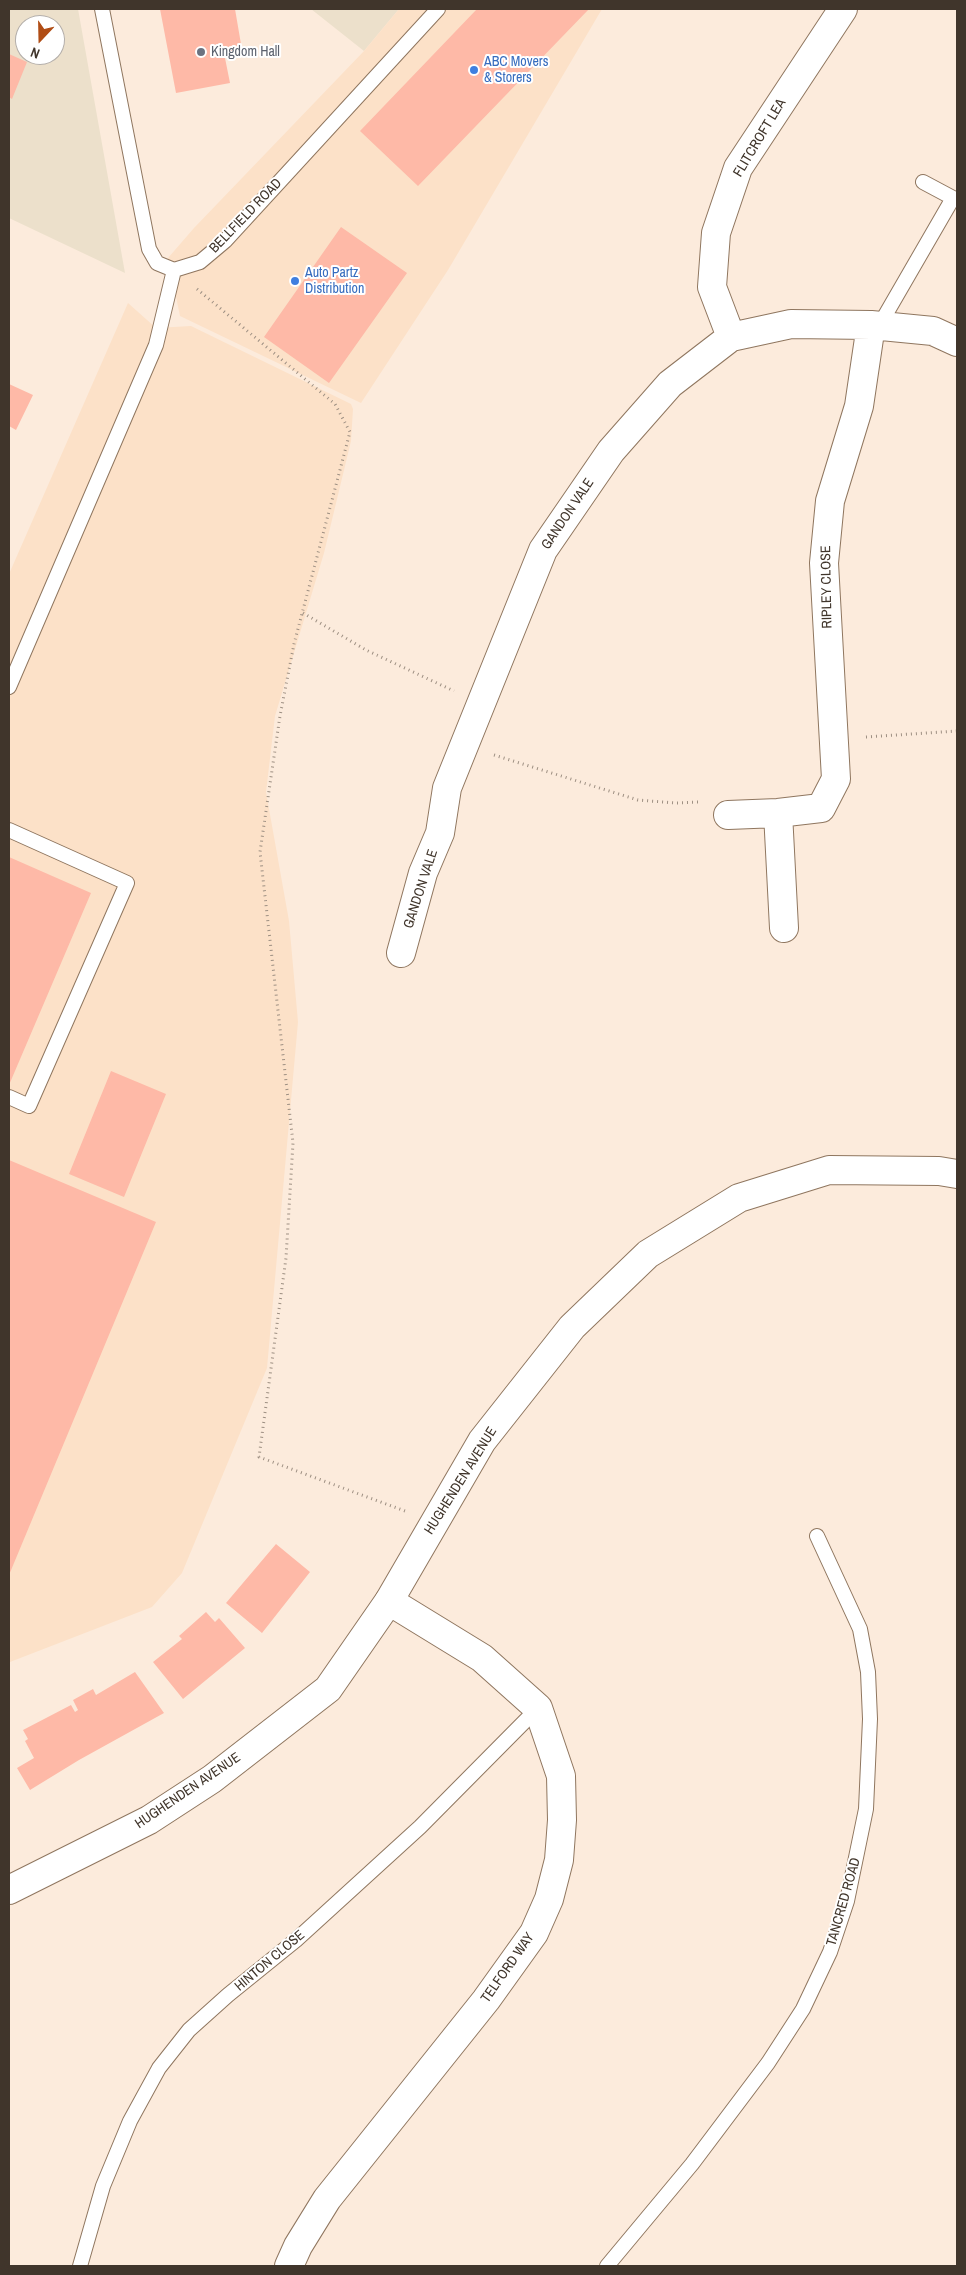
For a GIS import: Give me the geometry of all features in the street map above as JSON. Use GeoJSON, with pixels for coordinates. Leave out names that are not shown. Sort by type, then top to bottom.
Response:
{"type":"FeatureCollection","features":[{"type":"Feature","properties":{"kind":"street","name":"FLITCROFT LEA"},"geometry":{"type":"LineString","coordinates":[[731,338],[712,287],[716,233],[738,168],[843,9]]}},
{"type":"Feature","properties":{"kind":"street","name":"GANDON VALE"},"geometry":{"type":"LineString","coordinates":[[401,953],[423,873],[440,833],[447,788],[543,550],[610,451],[670,384],[731,338],[791,324],[875,326],[933,331],[957,342]]}},
{"type":"Feature","properties":{"kind":"street","name":"RIPLEY CLOSE"},"geometry":{"type":"LineString","coordinates":[[716,809],[778,813],[821,808],[836,779],[824,563],[830,501],[859,406],[875,326]]}},
{"type":"Feature","properties":{"kind":"street"},"geometry":{"type":"LineString","coordinates":[[778,813],[784,928]]}},
{"type":"Feature","properties":{"kind":"street","name":"HUGHENDEN AVENUE"},"geometry":{"type":"LineString","coordinates":[[9,1890],[149,1820],[212,1779],[328,1689],[389,1601],[482,1441],[572,1327],[648,1254],[739,1198],[829,1170],[939,1171],[957,1174]]}},
{"type":"Feature","properties":{"kind":"street"},"geometry":{"type":"LineString","coordinates":[[389,1601],[482,1658],[538,1708]]}},
{"type":"Feature","properties":{"kind":"street","name":"TELFORD WAY"},"geometry":{"type":"LineString","coordinates":[[289,2266],[298,2246],[327,2199],[486,2000],[534,1932],[549,1899],[556,1870],[562,1820],[560,1776],[538,1708]]}},
{"type":"Feature","properties":{"kind":"lane"},"geometry":{"type":"LineString","coordinates":[[9,687],[156,345],[174,270],[157,264],[149,249],[102,9]]}},
{"type":"Feature","properties":{"kind":"lane","name":"BELLFIELD ROAD"},"geometry":{"type":"LineString","coordinates":[[174,270],[200,262],[225,241],[438,9]]}},
{"type":"Feature","properties":{"kind":"lane"},"geometry":{"type":"LineString","coordinates":[[875,326],[953,198],[923,182]]}},
{"type":"Feature","properties":{"kind":"lane"},"geometry":{"type":"LineString","coordinates":[[9,830],[127,883],[29,1106],[9,1097]]}},
{"type":"Feature","properties":{"kind":"lane","name":"TANCRED ROAD"},"geometry":{"type":"LineString","coordinates":[[607,2266],[692,2164],[768,2063],[802,2009],[830,1952],[847,1901],[866,1809],[870,1719],[868,1672],[860,1628],[817,1536]]}},
{"type":"Feature","properties":{"kind":"lane","name":"HINTON CLOSE"},"geometry":{"type":"LineString","coordinates":[[80,2266],[103,2186],[130,2121],[159,2068],[189,2030],[228,1995],[296,1940],[420,1827],[538,1708]]}},
{"type":"Feature","properties":{"kind":"path"},"geometry":{"type":"LineString","coordinates":[[174,270],[335,404],[350,432],[303,613],[280,716],[260,852],[293,1143],[286,1258],[259,1457],[400,1508],[432,1527]]}},
{"type":"Feature","properties":{"kind":"path"},"geometry":{"type":"LineString","coordinates":[[303,613],[339,636],[481,705]]}},
{"type":"Feature","properties":{"kind":"path"},"geometry":{"type":"LineString","coordinates":[[834,739],[957,731]]}},
{"type":"Feature","properties":{"kind":"path"},"geometry":{"type":"LineString","coordinates":[[464,747],[539,768],[638,800],[716,809]]}},
{"type":"Feature","properties":{"kind":"shaded area"},"geometry":{"type":"Polygon","coordinates":[[[9,9],[78,9],[125,273],[9,218],[9,9]]]}},
{"type":"Feature","properties":{"kind":"shaded area"},"geometry":{"type":"Polygon","coordinates":[[[311,9],[399,9],[364,51],[311,9]]]}},
{"type":"Feature","properties":{"kind":"shaded area"},"geometry":{"type":"Polygon","coordinates":[[[399,9],[602,9],[448,270],[361,403],[180,316],[168,258],[194,228],[364,51],[399,9]]]}},
{"type":"Feature","properties":{"kind":"shaded area"},"geometry":{"type":"Polygon","coordinates":[[[128,303],[156,328],[191,326],[351,404],[353,409],[351,441],[324,553],[275,716],[266,792],[289,921],[298,1022],[267,1368],[182,1573],[152,1607],[10,1662],[9,574],[128,303]]]}},
{"type":"Feature","properties":{"kind":"building","name":"Kingdom Hall"},"geometry":{"type":"Polygon","coordinates":[[[160,9],[235,9],[242,50],[224,53],[230,83],[176,93],[160,9]]]}},
{"type":"Feature","properties":{"kind":"building","name":"ABC Movers & Storers"},"geometry":{"type":"Polygon","coordinates":[[[477,9],[589,9],[418,186],[360,131],[477,9]]]}},
{"type":"Feature","properties":{"kind":"building"},"geometry":{"type":"Polygon","coordinates":[[[9,54],[15,57],[15,65],[26,65],[12,99],[9,97],[9,54]]]}},
{"type":"Feature","properties":{"kind":"building"},"geometry":{"type":"Polygon","coordinates":[[[341,227],[407,273],[329,383],[264,337],[341,227]]]}},
{"type":"Feature","properties":{"kind":"building"},"geometry":{"type":"Polygon","coordinates":[[[9,384],[33,395],[16,430],[9,426],[9,384]]]}},
{"type":"Feature","properties":{"kind":"building"},"geometry":{"type":"Polygon","coordinates":[[[9,857],[91,893],[9,1085],[9,857]]]}},
{"type":"Feature","properties":{"kind":"building"},"geometry":{"type":"Polygon","coordinates":[[[111,1071],[166,1094],[124,1197],[69,1174],[111,1071]]]}},
{"type":"Feature","properties":{"kind":"building"},"geometry":{"type":"Polygon","coordinates":[[[9,1160],[156,1222],[9,1575],[9,1160]]]}},
{"type":"Feature","properties":{"kind":"building"},"geometry":{"type":"Polygon","coordinates":[[[276,1544],[310,1572],[262,1633],[226,1603],[276,1544]]]}},
{"type":"Feature","properties":{"kind":"building"},"geometry":{"type":"Polygon","coordinates":[[[206,1612],[215,1622],[219,1618],[245,1648],[183,1699],[153,1662],[182,1639],[179,1636],[206,1612]]]}},
{"type":"Feature","properties":{"kind":"building"},"geometry":{"type":"Polygon","coordinates":[[[135,1672],[164,1713],[79,1760],[30,1790],[17,1768],[34,1758],[25,1741],[28,1739],[23,1730],[71,1705],[75,1712],[78,1710],[73,1700],[93,1689],[96,1695],[135,1672]]]}},
{"type":"Feature","properties":{"kind":"place","name":"Kingdom Hall"},"geometry":{"type":"Point","coordinates":[201,52]}},
{"type":"Feature","properties":{"kind":"place","name":"ABC Movers & Storers"},"geometry":{"type":"Point","coordinates":[474,70]}},
{"type":"Feature","properties":{"kind":"place","name":"Auto Partz Distribution"},"geometry":{"type":"Point","coordinates":[295,281]}}]}
